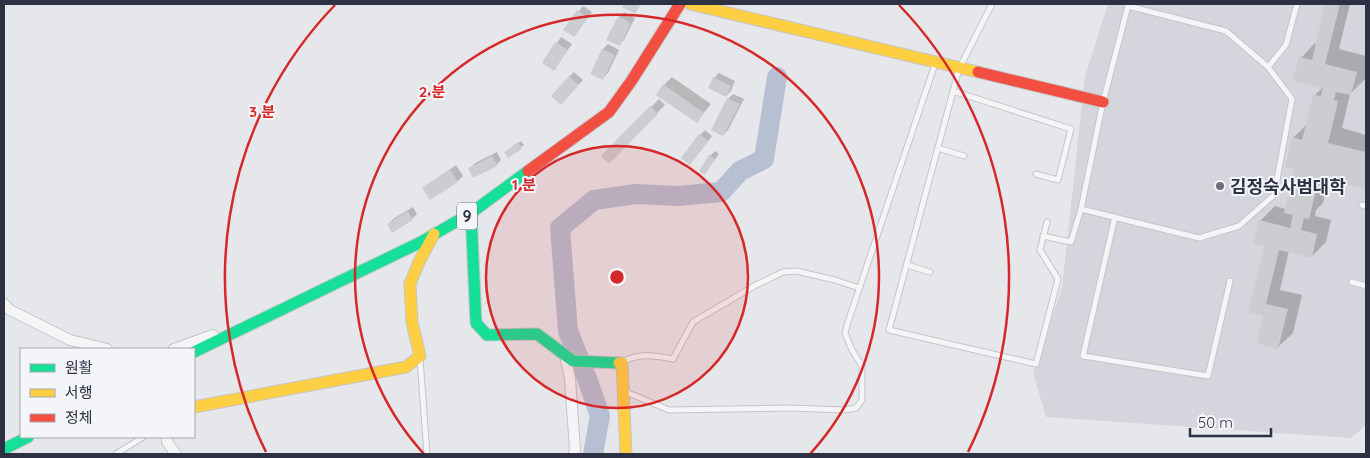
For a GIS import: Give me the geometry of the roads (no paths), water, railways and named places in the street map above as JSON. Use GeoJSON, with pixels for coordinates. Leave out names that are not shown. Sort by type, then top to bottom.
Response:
{"type":"FeatureCollection","features":[{"type":"Feature","properties":{"kind":"street","name":"9"},"geometry":{"type":"LineString","coordinates":[[195,352],[434,234],[471,213],[609,112],[632,80],[680,4]]}},
{"type":"Feature","properties":{"kind":"street"},"geometry":{"type":"LineString","coordinates":[[690,4],[1103,102]]}},
{"type":"Feature","properties":{"kind":"street"},"geometry":{"type":"LineString","coordinates":[[471,213],[476,322],[488,335],[537,334],[569,358],[622,363],[626,454]]}},
{"type":"Feature","properties":{"kind":"street"},"geometry":{"type":"LineString","coordinates":[[195,407],[406,367],[420,356],[412,322],[410,284],[434,234]]}},
{"type":"Feature","properties":{"kind":"street"},"geometry":{"type":"LineString","coordinates":[[4,304],[10,310],[70,340],[103,348]]}},
{"type":"Feature","properties":{"kind":"street"},"geometry":{"type":"LineString","coordinates":[[177,348],[268,315]]}},
{"type":"Feature","properties":{"kind":"street"},"geometry":{"type":"LineString","coordinates":[[569,358],[574,454]]}},
{"type":"Feature","properties":{"kind":"street"},"geometry":{"type":"LineString","coordinates":[[4,450],[26,438]]}},
{"type":"Feature","properties":{"kind":"street"},"geometry":{"type":"LineString","coordinates":[[168,438],[167,442],[176,454]]}},
{"type":"Feature","properties":{"kind":"lane"},"geometry":{"type":"LineString","coordinates":[[992,4],[959,69],[890,330],[1036,364],[1058,279],[1040,250],[1047,222]]}},
{"type":"Feature","properties":{"kind":"lane"},"geometry":{"type":"LineString","coordinates":[[1268,67],[1286,45],[1297,4]]}},
{"type":"Feature","properties":{"kind":"lane"},"geometry":{"type":"LineString","coordinates":[[1043,236],[1071,242],[1081,209],[1103,102],[1128,6],[1226,31],[1268,67],[1292,99],[1274,195],[1239,226],[1199,238],[1081,209]]}},
{"type":"Feature","properties":{"kind":"lane"},"geometry":{"type":"LineString","coordinates":[[623,391],[669,410],[790,408],[846,410],[856,408],[862,400],[862,366],[845,334],[936,63]]}},
{"type":"Feature","properties":{"kind":"lane"},"geometry":{"type":"LineString","coordinates":[[953,91],[1071,128],[1058,180],[1036,174]]}},
{"type":"Feature","properties":{"kind":"lane"},"geometry":{"type":"LineString","coordinates":[[938,148],[964,156]]}},
{"type":"Feature","properties":{"kind":"lane"},"geometry":{"type":"LineString","coordinates":[[1115,217],[1083,356],[1208,376],[1230,281]]}},
{"type":"Feature","properties":{"kind":"lane"},"geometry":{"type":"LineString","coordinates":[[906,265],[930,272]]}},
{"type":"Feature","properties":{"kind":"lane"},"geometry":{"type":"LineString","coordinates":[[622,363],[633,357],[652,355],[673,360],[693,322],[756,285],[783,272],[796,271],[859,288]]}},
{"type":"Feature","properties":{"kind":"lane"},"geometry":{"type":"LineString","coordinates":[[1352,282],[1366,286]]}},
{"type":"Feature","properties":{"kind":"lane"},"geometry":{"type":"LineString","coordinates":[[420,356],[427,454]]}},
{"type":"Feature","properties":{"kind":"lane"},"geometry":{"type":"LineString","coordinates":[[116,454],[140,438]]}},
{"type":"Feature","properties":{"kind":"waterway"},"geometry":{"type":"LineString","coordinates":[[593,454],[600,416],[568,331],[560,228],[594,200],[636,194],[678,196],[721,192],[740,171],[764,159],[777,77]]}},
{"type":"Feature","properties":{"kind":"place","name":"김정숙사범대학"},"geometry":{"type":"Point","coordinates":[1220,186]}}]}
